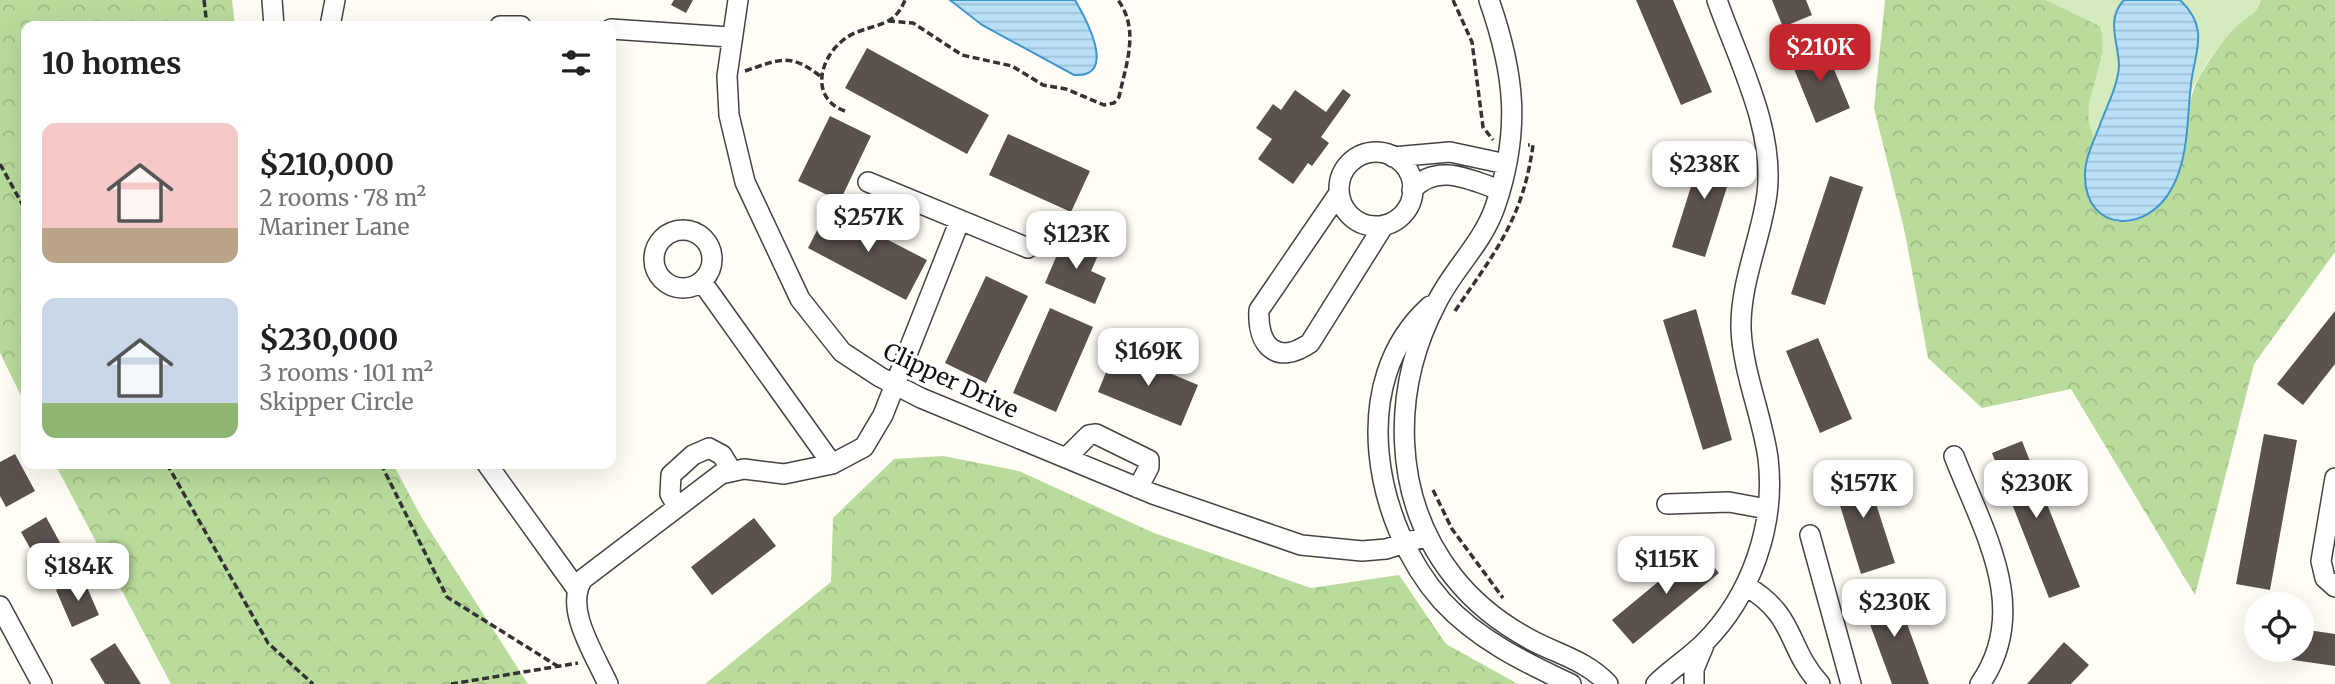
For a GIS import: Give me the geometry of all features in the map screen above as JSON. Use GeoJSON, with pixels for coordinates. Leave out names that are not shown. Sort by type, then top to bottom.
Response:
{"type":"FeatureCollection","features":[{"type":"Feature","properties":{"kind":"street"},"geometry":{"type":"LineString","coordinates":[[272,0],[274,21]]}},
{"type":"Feature","properties":{"kind":"street"},"geometry":{"type":"LineString","coordinates":[[331,21],[335,0]]}},
{"type":"Feature","properties":{"kind":"street","name":"Clipper Drive"},"geometry":{"type":"LineString","coordinates":[[738,0],[727,67],[729,115],[745,182],[800,299],[842,352],[894,385],[1066,458],[1138,488],[1301,545],[1362,551],[1405,544],[1427,536]]}},
{"type":"Feature","properties":{"kind":"street"},"geometry":{"type":"LineString","coordinates":[[1489,0],[1511,75],[1511,139],[1500,190],[1480,240],[1438,298],[1405,332],[1390,365],[1380,405],[1379,448],[1384,484],[1405,544],[1430,585],[1454,613],[1489,642],[1519,660],[1571,684]]}},
{"type":"Feature","properties":{"kind":"street"},"geometry":{"type":"LineString","coordinates":[[1656,684],[1706,641],[1746,586],[1759,555],[1767,509],[1768,458],[1743,354],[1741,329],[1742,304],[1760,233],[1768,165],[1756,110],[1717,0]]}},
{"type":"Feature","properties":{"kind":"street"},"geometry":{"type":"LineString","coordinates":[[616,29],[730,37]]}},
{"type":"Feature","properties":{"kind":"street"},"geometry":{"type":"LineString","coordinates":[[1384,225],[1310,343],[1299,351],[1283,354],[1272,349],[1263,340],[1258,325],[1259,310],[1339,192],[1344,170],[1353,161],[1377,152],[1393,157],[1450,152],[1506,164]]}},
{"type":"Feature","properties":{"kind":"street"},"geometry":{"type":"LineString","coordinates":[[1339,192],[1342,204],[1357,221],[1368,225],[1384,225],[1401,217],[1408,208],[1412,190],[1408,171],[1393,157]]}},
{"type":"Feature","properties":{"kind":"street"},"geometry":{"type":"LineString","coordinates":[[1412,190],[1425,178],[1443,174],[1464,177],[1500,190]]}},
{"type":"Feature","properties":{"kind":"street"},"geometry":{"type":"LineString","coordinates":[[868,182],[1028,248]]}},
{"type":"Feature","properties":{"kind":"street"},"geometry":{"type":"LineString","coordinates":[[608,684],[575,608],[576,588],[583,579],[677,506],[731,470],[785,474],[832,464],[864,447],[883,415],[960,220]]}},
{"type":"Feature","properties":{"kind":"street"},"geometry":{"type":"LineString","coordinates":[[702,282],[782,390],[832,464]]}},
{"type":"Feature","properties":{"kind":"street"},"geometry":{"type":"LineString","coordinates":[[1438,298],[1413,359],[1405,401],[1406,475],[1427,536],[1464,589],[1494,617],[1529,639],[1589,667],[1608,684]]}},
{"type":"Feature","properties":{"kind":"street"},"geometry":{"type":"LineString","coordinates":[[1066,458],[1088,435],[1096,434],[1149,460],[1149,467],[1138,488]]}},
{"type":"Feature","properties":{"kind":"street"},"geometry":{"type":"LineString","coordinates":[[677,506],[670,494],[671,475],[693,455],[709,449],[722,454],[731,470]]}},
{"type":"Feature","properties":{"kind":"street"},"geometry":{"type":"LineString","coordinates":[[1954,456],[1990,548],[2004,600],[2001,645],[1980,684]]}},
{"type":"Feature","properties":{"kind":"street"},"geometry":{"type":"LineString","coordinates":[[491,469],[576,588]]}},
{"type":"Feature","properties":{"kind":"street"},"geometry":{"type":"LineString","coordinates":[[2335,478],[2321,561],[2325,578],[2335,587]]}},
{"type":"Feature","properties":{"kind":"street"},"geometry":{"type":"LineString","coordinates":[[1667,504],[1729,502],[1767,509]]}},
{"type":"Feature","properties":{"kind":"street"},"geometry":{"type":"LineString","coordinates":[[1810,535],[1851,684]]}},
{"type":"Feature","properties":{"kind":"street"},"geometry":{"type":"LineString","coordinates":[[1746,586],[1774,606],[1788,626],[1801,657],[1820,684]]}},
{"type":"Feature","properties":{"kind":"street"},"geometry":{"type":"LineString","coordinates":[[0,606],[42,684]]}},
{"type":"Feature","properties":{"kind":"street"},"geometry":{"type":"LineString","coordinates":[[1519,660],[1529,639]]}},
{"type":"Feature","properties":{"kind":"street"},"geometry":{"type":"LineString","coordinates":[[1694,684],[1695,669],[1706,641]]}},
{"type":"Feature","properties":{"kind":"path"},"geometry":{"type":"LineString","coordinates":[[204,0],[206,21]]}},
{"type":"Feature","properties":{"kind":"path"},"geometry":{"type":"LineString","coordinates":[[888,21],[905,0]]}},
{"type":"Feature","properties":{"kind":"path"},"geometry":{"type":"LineString","coordinates":[[845,111],[826,99],[821,91],[820,76],[839,43],[860,29],[888,21],[913,23],[962,55],[1005,64],[1043,85],[1066,89],[1104,105],[1114,103],[1119,97],[1131,38],[1127,12],[1118,0]]}},
{"type":"Feature","properties":{"kind":"path"},"geometry":{"type":"LineString","coordinates":[[1453,0],[1472,42],[1483,127],[1494,142]]}},
{"type":"Feature","properties":{"kind":"path"},"geometry":{"type":"LineString","coordinates":[[727,67],[746,72],[773,61],[794,60],[820,76]]}},
{"type":"Feature","properties":{"kind":"path"},"geometry":{"type":"LineString","coordinates":[[1453,315],[1488,268],[1515,219],[1528,178],[1533,145],[1522,145]]}},
{"type":"Feature","properties":{"kind":"path"},"geometry":{"type":"LineString","coordinates":[[0,164],[21,202]]}},
{"type":"Feature","properties":{"kind":"path"},"geometry":{"type":"LineString","coordinates":[[170,469],[268,643],[313,684]]}},
{"type":"Feature","properties":{"kind":"path"},"geometry":{"type":"LineString","coordinates":[[383,469],[447,597],[559,667],[451,684]]}},
{"type":"Feature","properties":{"kind":"path"},"geometry":{"type":"LineString","coordinates":[[1432,485],[1452,529],[1509,605]]}},
{"type":"Feature","properties":{"kind":"green space"},"geometry":{"type":"Polygon","coordinates":[[[0,0],[232,0],[234,21],[21,21],[21,396],[0,353],[0,0]]]}},
{"type":"Feature","properties":{"kind":"green space"},"geometry":{"type":"Polygon","coordinates":[[[1885,0],[2046,0],[2100,26],[2102,55],[2089,111],[2095,139],[2088,157],[2117,222],[2124,222],[2145,216],[2170,189],[2182,157],[2189,107],[2201,74],[2221,44],[2254,12],[2261,0],[2335,0],[2335,252],[2254,364],[2195,595],[2071,389],[1982,408],[1928,358],[1905,233],[1874,108],[1885,0]]]}},
{"type":"Feature","properties":{"kind":"green space"},"geometry":{"type":"Polygon","coordinates":[[[2046,0],[2124,0],[2115,15],[2114,23],[2118,64],[2116,83],[2095,139],[2089,111],[2102,55],[2100,26],[2046,0]]]}},
{"type":"Feature","properties":{"kind":"green space"},"geometry":{"type":"Polygon","coordinates":[[[2180,0],[2261,0],[2213,54],[2190,93],[2198,33],[2190,11],[2180,0]]]}},
{"type":"Feature","properties":{"kind":"green space"},"geometry":{"type":"Polygon","coordinates":[[[943,456],[1019,471],[1154,533],[1311,588],[1399,575],[1446,644],[1518,684],[705,684],[831,582],[833,518],[894,459],[943,456]]]}},
{"type":"Feature","properties":{"kind":"green space"},"geometry":{"type":"Polygon","coordinates":[[[58,469],[396,469],[422,518],[528,684],[171,684],[58,469]]]}},
{"type":"Feature","properties":{"kind":"water"},"geometry":{"type":"Polygon","coordinates":[[[950,0],[1075,0],[1095,45],[1095,67],[1087,73],[1074,75],[982,25],[950,0]]]}},
{"type":"Feature","properties":{"kind":"water"},"geometry":{"type":"Polygon","coordinates":[[[2124,0],[2180,0],[2195,20],[2198,40],[2188,124],[2178,176],[2161,203],[2148,214],[2134,220],[2120,221],[2106,217],[2096,209],[2088,195],[2085,170],[2117,80],[2119,66],[2114,24],[2118,8],[2124,0]]]}},
{"type":"Feature","properties":{"kind":"building"},"geometry":{"type":"Polygon","coordinates":[[[674,0],[693,0],[686,13],[671,5],[674,0]]]}},
{"type":"Feature","properties":{"kind":"building"},"geometry":{"type":"Polygon","coordinates":[[[1636,0],[1673,0],[1712,92],[1681,105],[1636,0]]]}},
{"type":"Feature","properties":{"kind":"building"},"geometry":{"type":"Polygon","coordinates":[[[1772,0],[1806,0],[1812,15],[1783,27],[1772,0]]]}},
{"type":"Feature","properties":{"kind":"building"},"geometry":{"type":"Polygon","coordinates":[[[1824,45],[1850,108],[1816,123],[1790,59],[1824,45]]]}},
{"type":"Feature","properties":{"kind":"building"},"geometry":{"type":"Polygon","coordinates":[[[867,48],[989,115],[967,154],[845,88],[867,48]]]}},
{"type":"Feature","properties":{"kind":"building"},"geometry":{"type":"Polygon","coordinates":[[[1343,89],[1351,95],[1321,137],[1329,143],[1312,166],[1308,163],[1293,184],[1258,159],[1272,139],[1256,128],[1273,104],[1281,110],[1295,90],[1326,112],[1343,89]]]}},
{"type":"Feature","properties":{"kind":"building"},"geometry":{"type":"Polygon","coordinates":[[[830,116],[871,136],[840,201],[798,181],[830,116]]]}},
{"type":"Feature","properties":{"kind":"building"},"geometry":{"type":"Polygon","coordinates":[[[1008,134],[1090,171],[1071,212],[989,175],[1008,134]]]}},
{"type":"Feature","properties":{"kind":"building"},"geometry":{"type":"Polygon","coordinates":[[[1704,145],[1737,155],[1705,257],[1672,247],[1704,145]]]}},
{"type":"Feature","properties":{"kind":"building"},"geometry":{"type":"Polygon","coordinates":[[[1830,176],[1863,187],[1825,305],[1791,294],[1830,176]]]}},
{"type":"Feature","properties":{"kind":"building"},"geometry":{"type":"Polygon","coordinates":[[[828,209],[927,260],[906,300],[808,248],[828,209]]]}},
{"type":"Feature","properties":{"kind":"building"},"geometry":{"type":"Polygon","coordinates":[[[1065,236],[1100,251],[1091,271],[1106,278],[1095,304],[1045,283],[1065,236]]]}},
{"type":"Feature","properties":{"kind":"building"},"geometry":{"type":"Polygon","coordinates":[[[986,276],[1028,296],[986,383],[945,363],[986,276]]]}},
{"type":"Feature","properties":{"kind":"building"},"geometry":{"type":"Polygon","coordinates":[[[1050,308],[1093,327],[1056,412],[1013,393],[1050,308]]]}},
{"type":"Feature","properties":{"kind":"building"},"geometry":{"type":"Polygon","coordinates":[[[1696,309],[1732,440],[1703,450],[1663,320],[1696,309]]]}},
{"type":"Feature","properties":{"kind":"building"},"geometry":{"type":"Polygon","coordinates":[[[2335,311],[2335,364],[2303,405],[2277,384],[2335,311]]]}},
{"type":"Feature","properties":{"kind":"building"},"geometry":{"type":"Polygon","coordinates":[[[1818,338],[1852,419],[1820,433],[1786,351],[1818,338]]]}},
{"type":"Feature","properties":{"kind":"building"},"geometry":{"type":"Polygon","coordinates":[[[1115,350],[1198,385],[1181,426],[1098,392],[1115,350]]]}},
{"type":"Feature","properties":{"kind":"building"},"geometry":{"type":"Polygon","coordinates":[[[2264,434],[2297,440],[2270,590],[2236,584],[2264,434]]]}},
{"type":"Feature","properties":{"kind":"building"},"geometry":{"type":"Polygon","coordinates":[[[2022,441],[2080,587],[2049,598],[1992,453],[2022,441]]]}},
{"type":"Feature","properties":{"kind":"building"},"geometry":{"type":"Polygon","coordinates":[[[15,454],[35,491],[6,507],[0,496],[0,462],[15,454]]]}},
{"type":"Feature","properties":{"kind":"building"},"geometry":{"type":"Polygon","coordinates":[[[1864,466],[1895,563],[1861,574],[1831,476],[1864,466]]]}},
{"type":"Feature","properties":{"kind":"building"},"geometry":{"type":"Polygon","coordinates":[[[46,517],[69,559],[44,573],[21,532],[46,517]]]}},
{"type":"Feature","properties":{"kind":"building"},"geometry":{"type":"Polygon","coordinates":[[[754,518],[776,546],[712,595],[691,567],[754,518]]]}},
{"type":"Feature","properties":{"kind":"building"},"geometry":{"type":"Polygon","coordinates":[[[1699,548],[1719,573],[1633,644],[1612,620],[1699,548]]]}},
{"type":"Feature","properties":{"kind":"building"},"geometry":{"type":"Polygon","coordinates":[[[83,578],[99,615],[72,627],[56,590],[83,578]]]}},
{"type":"Feature","properties":{"kind":"building"},"geometry":{"type":"Polygon","coordinates":[[[1894,588],[1929,684],[1892,684],[1861,600],[1894,588]]]}},
{"type":"Feature","properties":{"kind":"building"},"geometry":{"type":"Polygon","coordinates":[[[2314,631],[2335,634],[2335,666],[2307,662],[2314,662],[2314,631]]]}},
{"type":"Feature","properties":{"kind":"building"},"geometry":{"type":"Polygon","coordinates":[[[2064,642],[2089,665],[2071,684],[2027,684],[2064,642]]]}},
{"type":"Feature","properties":{"kind":"building"},"geometry":{"type":"Polygon","coordinates":[[[115,643],[141,684],[105,684],[90,659],[115,643]]]}}]}
